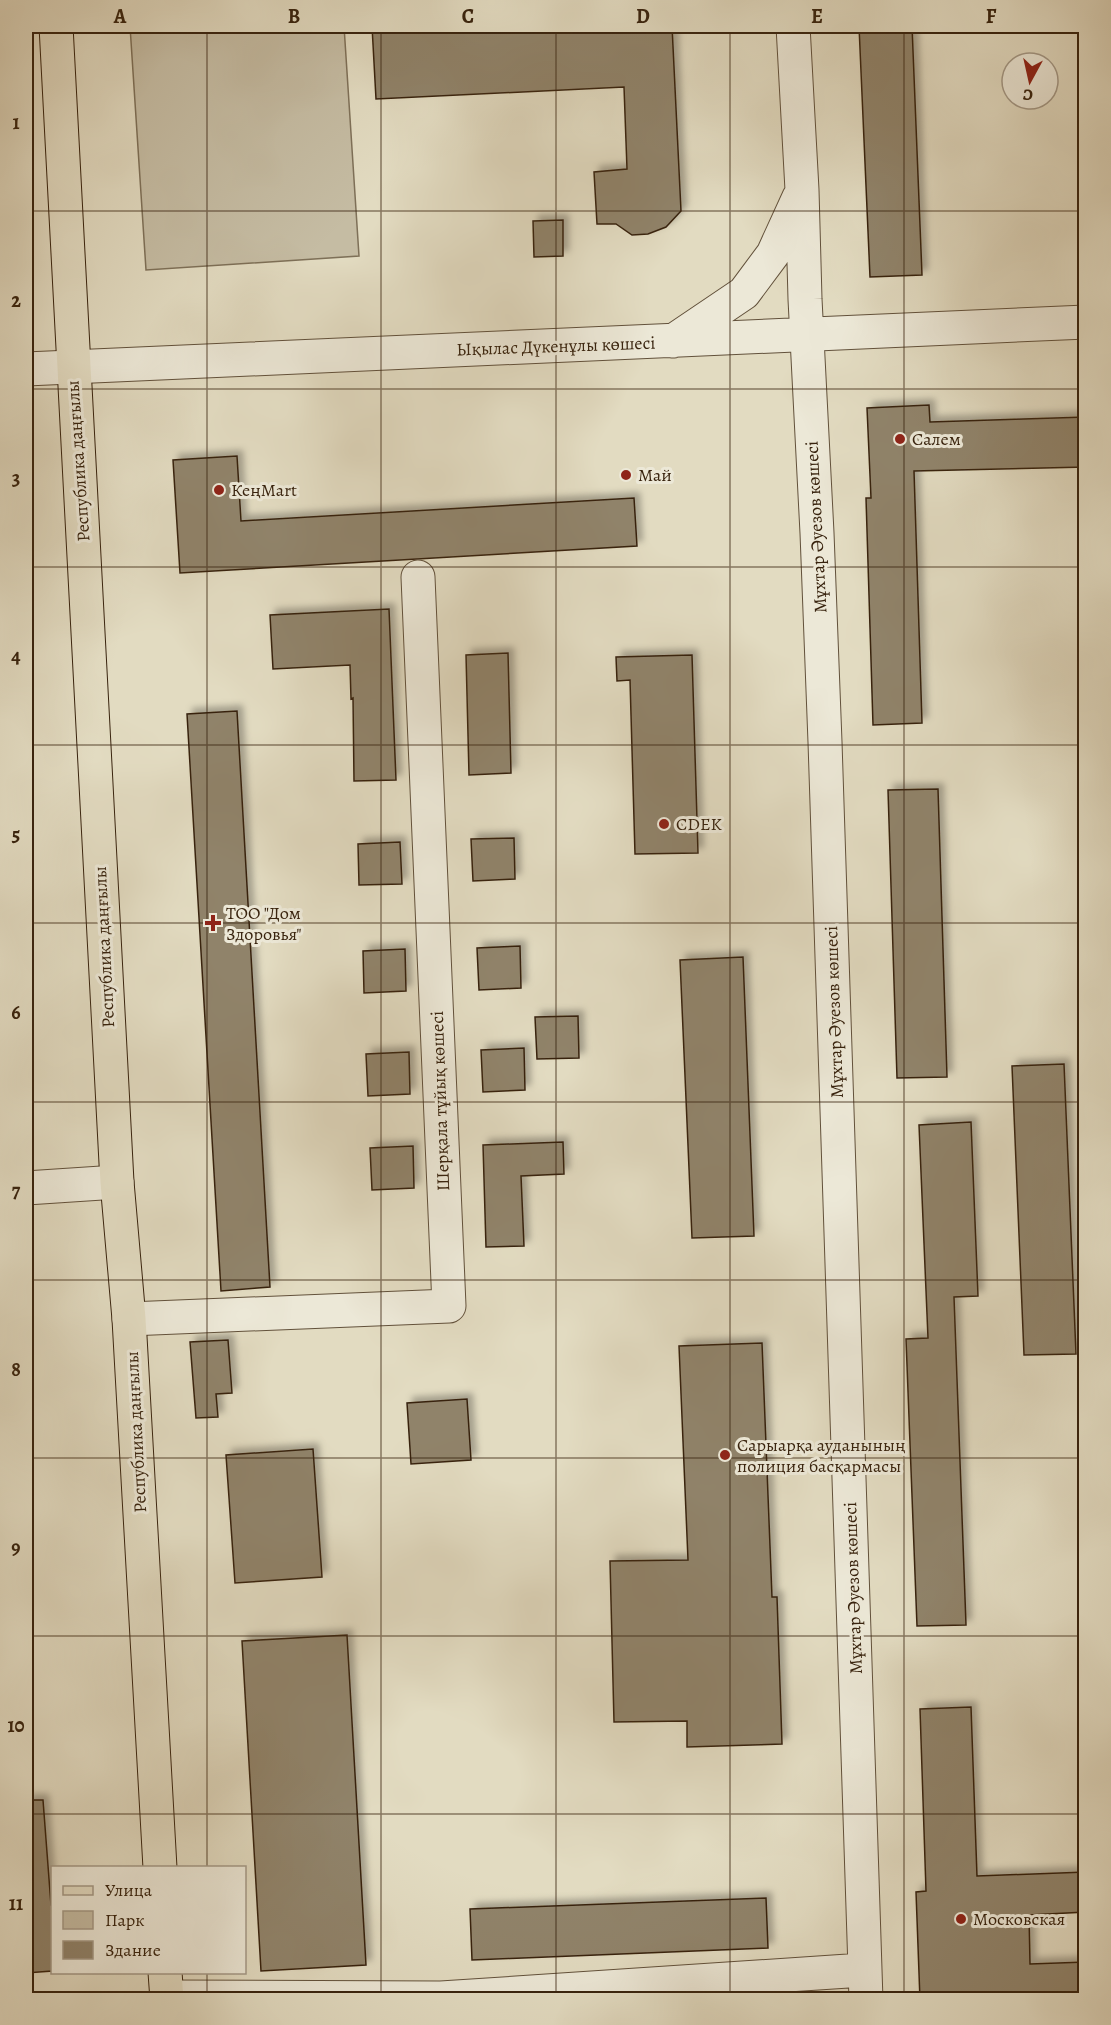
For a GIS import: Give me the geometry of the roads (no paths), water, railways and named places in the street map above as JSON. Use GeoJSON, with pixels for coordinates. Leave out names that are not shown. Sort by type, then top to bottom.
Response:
{"type":"FeatureCollection","features":[{"type":"Feature","properties":{"kind":"main road","name":"Республика даңғылы"},"geometry":{"type":"LineString","coordinates":[[56,26],[72,367],[87,595],[117,1182],[129,1319],[160,1866]]}},
{"type":"Feature","properties":{"kind":"street","name":"Мұхтар Әуезов көшесі"},"geometry":{"type":"LineString","coordinates":[[793,26],[826,765],[864,1985]]}},
{"type":"Feature","properties":{"kind":"street"},"geometry":{"type":"LineString","coordinates":[[672,341],[744,292],[773,254],[802,190]]}},
{"type":"Feature","properties":{"kind":"street","name":"Ықылас Дүкенұлы көшесі"},"geometry":{"type":"LineString","coordinates":[[26,369],[1086,322]]}},
{"type":"Feature","properties":{"kind":"street","name":"Шерқала тұйық көшесі"},"geometry":{"type":"LineString","coordinates":[[129,1319],[449,1306],[418,577]]}},
{"type":"Feature","properties":{"kind":"street"},"geometry":{"type":"LineString","coordinates":[[26,1188],[117,1182]]}},
{"type":"Feature","properties":{"kind":"street"},"geometry":{"type":"LineString","coordinates":[[166,1990],[441,1998],[864,1985]]}},
{"type":"Feature","properties":{"kind":"place","name":"Салем"},"geometry":{"type":"Point","coordinates":[900,439]}},
{"type":"Feature","properties":{"kind":"place","name":"Май"},"geometry":{"type":"Point","coordinates":[626,475]}},
{"type":"Feature","properties":{"kind":"place","name":"КеңMart"},"geometry":{"type":"Point","coordinates":[219,490]}},
{"type":"Feature","properties":{"kind":"place","name":"CDEK"},"geometry":{"type":"Point","coordinates":[664,824]}},
{"type":"Feature","properties":{"kind":"place","name":"ТОО \"Дом Здоровья\""},"geometry":{"type":"Point","coordinates":[213,923]}},
{"type":"Feature","properties":{"kind":"place","name":"Сарыарқа ауданының полиция басқармасы"},"geometry":{"type":"Point","coordinates":[725,1455]}},
{"type":"Feature","properties":{"kind":"place","name":"Московская"},"geometry":{"type":"Point","coordinates":[961,1919]}}]}
